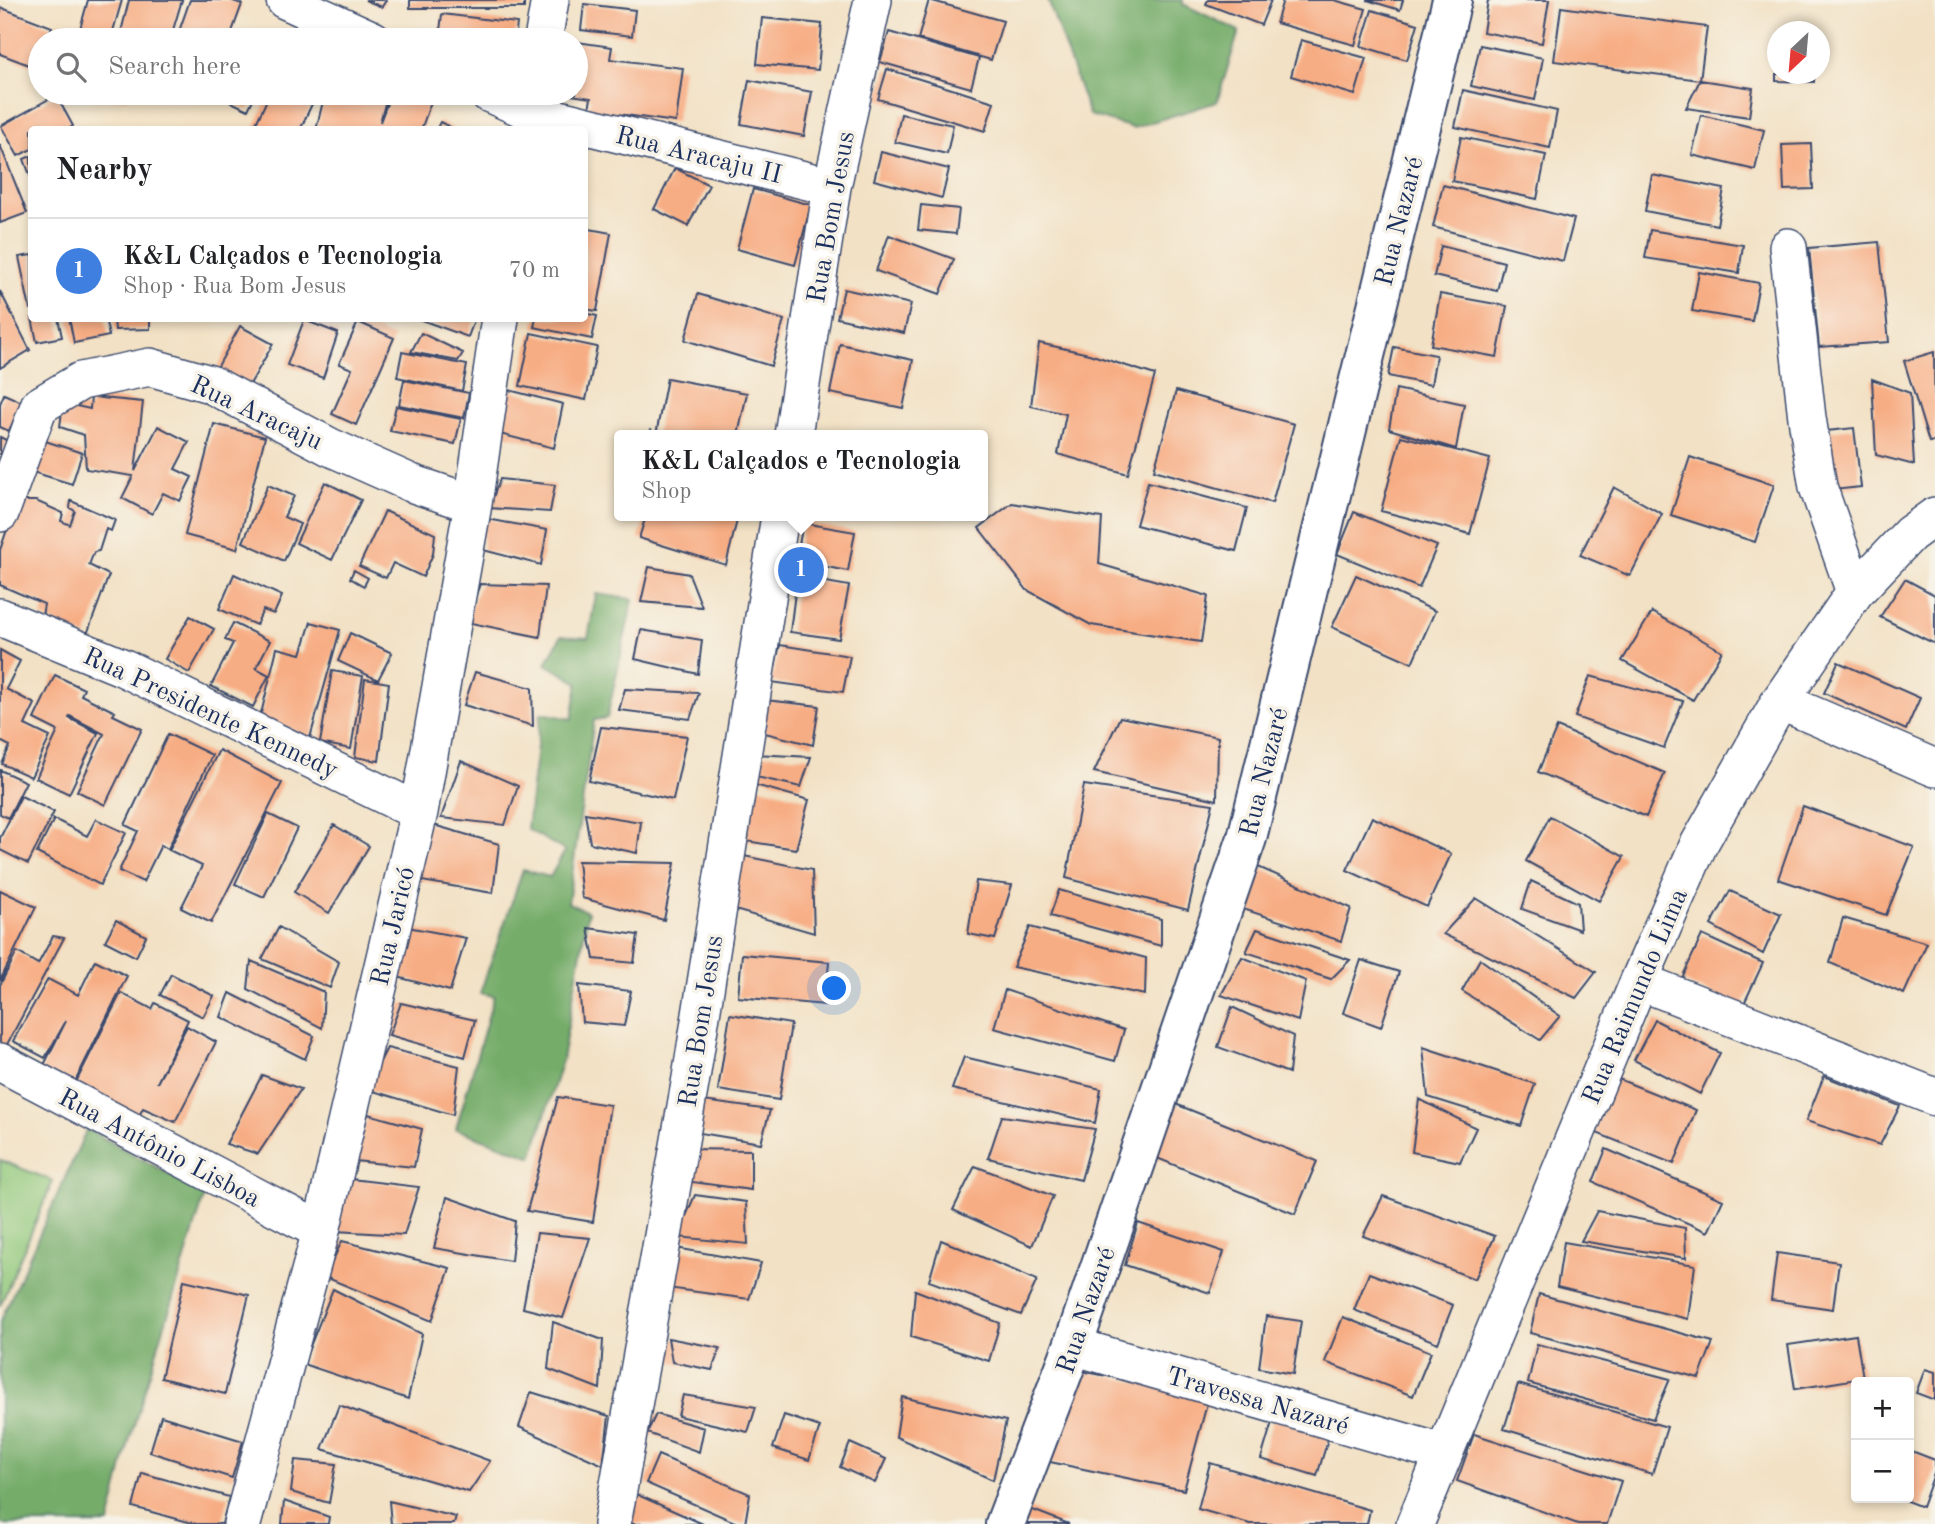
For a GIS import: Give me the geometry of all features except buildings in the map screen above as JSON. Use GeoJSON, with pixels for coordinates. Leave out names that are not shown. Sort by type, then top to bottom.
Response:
{"type":"FeatureCollection","features":[{"type":"Feature","properties":{"kind":"street"},"geometry":{"type":"LineString","coordinates":[[285,0],[347,28]]}},
{"type":"Feature","properties":{"kind":"street"},"geometry":{"type":"LineString","coordinates":[[545,28],[550,0]]}},
{"type":"Feature","properties":{"kind":"street","name":"Rua Bom Jesus"},"geometry":{"type":"LineString","coordinates":[[794,430],[832,187],[873,0]]}},
{"type":"Feature","properties":{"kind":"street","name":"Rua Nazaré"},"geometry":{"type":"LineString","coordinates":[[1005,1524],[1073,1346],[1247,838],[1452,0]]}},
{"type":"Feature","properties":{"kind":"street","name":"Rua Aracaju II"},"geometry":{"type":"LineString","coordinates":[[531,112],[587,126]]}},
{"type":"Feature","properties":{"kind":"street","name":"Rua Aracaju II"},"geometry":{"type":"LineString","coordinates":[[588,126],[832,187]]}},
{"type":"Feature","properties":{"kind":"street"},"geometry":{"type":"LineString","coordinates":[[1788,247],[1807,418],[1818,487],[1855,592]]}},
{"type":"Feature","properties":{"kind":"street","name":"Rua Jaricó"},"geometry":{"type":"LineString","coordinates":[[242,1524],[321,1231],[419,812],[473,504],[499,322]]}},
{"type":"Feature","properties":{"kind":"street","name":"Rua Aracaju"},"geometry":{"type":"LineString","coordinates":[[0,513],[39,406],[81,382],[150,367],[210,384],[342,452],[411,483],[473,504]]}},
{"type":"Feature","properties":{"kind":"street","name":"Rua Raimundo Lima"},"geometry":{"type":"LineString","coordinates":[[1415,1524],[1639,981],[1698,846],[1780,701],[1855,592],[1910,534],[1935,516]]}},
{"type":"Feature","properties":{"kind":"street","name":"Rua Bom Jesus"},"geometry":{"type":"LineString","coordinates":[[612,1524],[689,1092],[779,521]]}},
{"type":"Feature","properties":{"kind":"street","name":"Rua Presidente Kennedy"},"geometry":{"type":"LineString","coordinates":[[0,617],[124,668],[419,812]]}},
{"type":"Feature","properties":{"kind":"street"},"geometry":{"type":"LineString","coordinates":[[1780,701],[1935,768]]}},
{"type":"Feature","properties":{"kind":"street"},"geometry":{"type":"LineString","coordinates":[[1639,981],[1935,1097]]}},
{"type":"Feature","properties":{"kind":"street","name":"Rua Antônio Lisboa"},"geometry":{"type":"LineString","coordinates":[[0,1062],[321,1231]]}},
{"type":"Feature","properties":{"kind":"street","name":"Travessa Nazaré"},"geometry":{"type":"LineString","coordinates":[[1073,1346],[1443,1453]]}},
{"type":"Feature","properties":{"kind":"green space"},"geometry":{"type":"Polygon","coordinates":[[[1048,0],[1183,0],[1183,4],[1239,31],[1217,102],[1133,128],[1089,115],[1048,0]]]}},
{"type":"Feature","properties":{"kind":"green space"},"geometry":{"type":"Polygon","coordinates":[[[596,594],[633,599],[607,718],[594,720],[568,903],[588,912],[562,1060],[532,1157],[456,1129],[494,996],[480,993],[523,870],[550,877],[565,851],[527,829],[541,713],[572,719],[578,683],[546,664],[561,636],[588,638],[596,594]]]}},
{"type":"Feature","properties":{"kind":"green space"},"geometry":{"type":"Polygon","coordinates":[[[87,1129],[205,1194],[128,1445],[109,1524],[0,1524],[0,1322],[87,1129]]]}},
{"type":"Feature","properties":{"kind":"green space"},"geometry":{"type":"Polygon","coordinates":[[[0,1160],[53,1181],[0,1306],[0,1160]]]}},
{"type":"Feature","properties":{"kind":"place","name":"K&L Calçados e Tecnologia"},"geometry":{"type":"Point","coordinates":[801,570]}}]}
